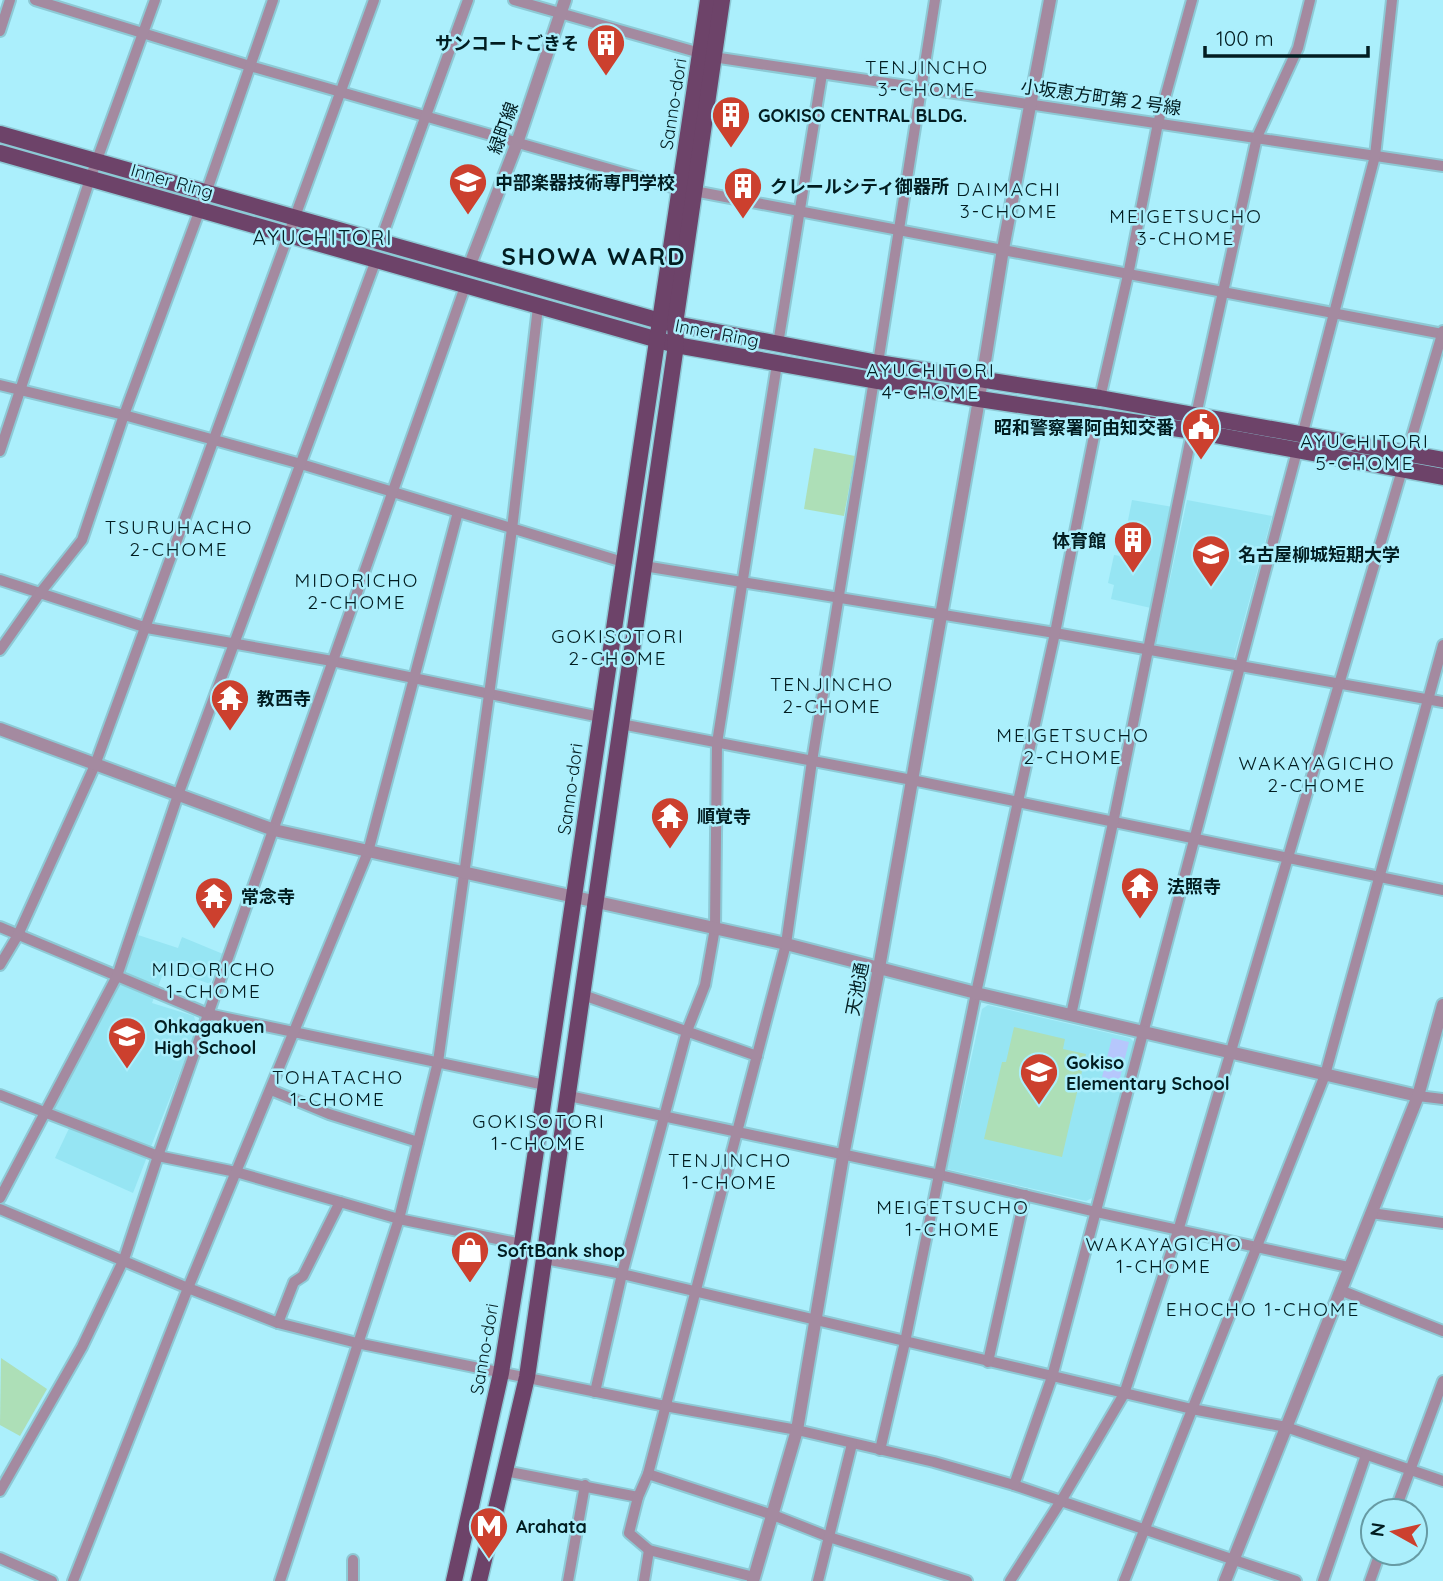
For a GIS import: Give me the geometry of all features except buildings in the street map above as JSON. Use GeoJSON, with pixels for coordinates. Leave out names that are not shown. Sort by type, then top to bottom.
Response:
{"type":"FeatureCollection","features":[{"type":"Feature","properties":{"kind":"main road","name":"Sanno-dori"},"geometry":{"type":"LineString","coordinates":[[707,55],[708,0]]}},
{"type":"Feature","properties":{"kind":"main road","name":"Sanno-dori"},"geometry":{"type":"LineString","coordinates":[[454,1581],[501,1373],[657,341],[668,322],[707,55],[722,0]]}},
{"type":"Feature","properties":{"kind":"main road","name":"Inner Ring"},"geometry":{"type":"LineString","coordinates":[[0,134],[98,163],[287,235],[466,284],[657,341],[979,399],[1098,416],[1195,423]]}},
{"type":"Feature","properties":{"kind":"main road","name":"Inner Ring"},"geometry":{"type":"LineString","coordinates":[[0,152],[90,179],[295,218],[668,322],[878,363],[1100,398],[1195,423],[1299,443],[1404,461],[1443,460]]}},
{"type":"Feature","properties":{"kind":"main road","name":"Sanno-dori"},"geometry":{"type":"LineString","coordinates":[[479,1581],[527,1377],[545,1259],[676,345],[668,322]]}},
{"type":"Feature","properties":{"kind":"main road","name":"Inner Ring"},"geometry":{"type":"LineString","coordinates":[[1404,461],[1443,477]]}},
{"type":"Feature","properties":{"kind":"street"},"geometry":{"type":"LineString","coordinates":[[0,31],[10,0]]}},
{"type":"Feature","properties":{"kind":"street"},"geometry":{"type":"LineString","coordinates":[[35,0],[250,66],[687,190],[1443,333],[1178,1231],[1124,1394],[1010,1581]]}},
{"type":"Feature","properties":{"kind":"street"},"geometry":{"type":"LineString","coordinates":[[0,451],[90,179],[155,0]]}},
{"type":"Feature","properties":{"kind":"street"},"geometry":{"type":"LineString","coordinates":[[0,650],[82,540],[273,0]]}},
{"type":"Feature","properties":{"kind":"street"},"geometry":{"type":"LineString","coordinates":[[0,965],[18,935],[95,765],[374,0]]}},
{"type":"Feature","properties":{"kind":"street"},"geometry":{"type":"LineString","coordinates":[[380,242],[468,0]]}},
{"type":"Feature","properties":{"kind":"street","name":"小坂恵方町第２号線"},"geometry":{"type":"LineString","coordinates":[[514,0],[707,55],[1443,166]]}},
{"type":"Feature","properties":{"kind":"street","name":"緑町線"},"geometry":{"type":"LineString","coordinates":[[469,267],[517,143],[565,0]]}},
{"type":"Feature","properties":{"kind":"street"},"geometry":{"type":"LineString","coordinates":[[878,363],[936,0]]}},
{"type":"Feature","properties":{"kind":"street","name":"天池通"},"geometry":{"type":"LineString","coordinates":[[753,1579],[797,1430],[843,1156],[942,614],[1003,249],[1050,0]]}},
{"type":"Feature","properties":{"kind":"street"},"geometry":{"type":"LineString","coordinates":[[1100,398],[1158,123],[1192,0]]}},
{"type":"Feature","properties":{"kind":"street"},"geometry":{"type":"LineString","coordinates":[[1071,1015],[1257,137],[1298,48],[1310,0]]}},
{"type":"Feature","properties":{"kind":"street"},"geometry":{"type":"LineString","coordinates":[[1014,1485],[1052,1377],[1375,156],[1392,0]]}},
{"type":"Feature","properties":{"kind":"street"},"geometry":{"type":"LineString","coordinates":[[778,344],[822,74]]}},
{"type":"Feature","properties":{"kind":"street"},"geometry":{"type":"LineString","coordinates":[[0,1198],[117,976],[232,644],[376,260]]}},
{"type":"Feature","properties":{"kind":"street"},"geometry":{"type":"LineString","coordinates":[[0,1491],[82,1347],[124,1259],[466,284]]}},
{"type":"Feature","properties":{"kind":"street"},"geometry":{"type":"LineString","coordinates":[[280,1581],[399,1219],[438,1062],[512,529],[538,307]]}},
{"type":"Feature","properties":{"kind":"street"},"geometry":{"type":"LineString","coordinates":[[595,1392],[622,1274],[664,1116],[687,1031],[705,985],[715,928],[716,743],[777,363]]}},
{"type":"Feature","properties":{"kind":"street"},"geometry":{"type":"LineString","coordinates":[[753,1579],[649,1550],[629,1533],[638,1497],[648,1474],[786,944],[812,761],[874,380]]}},
{"type":"Feature","properties":{"kind":"street"},"geometry":{"type":"LineString","coordinates":[[0,385],[124,415],[301,464],[623,562]]}},
{"type":"Feature","properties":{"kind":"street"},"geometry":{"type":"LineString","coordinates":[[880,1450],[1055,633],[1098,416]]}},
{"type":"Feature","properties":{"kind":"street"},"geometry":{"type":"LineString","coordinates":[[73,1581],[188,1288],[368,852],[458,512]]}},
{"type":"Feature","properties":{"kind":"street"},"geometry":{"type":"LineString","coordinates":[[644,566],[1055,633],[1443,702]]}},
{"type":"Feature","properties":{"kind":"street"},"geometry":{"type":"LineString","coordinates":[[0,580],[147,628],[332,661],[600,717]]}},
{"type":"Feature","properties":{"kind":"street"},"geometry":{"type":"LineString","coordinates":[[1124,1581],[1325,1075],[1443,645]]}},
{"type":"Feature","properties":{"kind":"street"},"geometry":{"type":"LineString","coordinates":[[621,724],[912,780],[1443,890]]}},
{"type":"Feature","properties":{"kind":"street"},"geometry":{"type":"LineString","coordinates":[[0,729],[274,830],[786,944],[976,993],[1230,1053],[1418,1096],[1443,1099]]}},
{"type":"Feature","properties":{"kind":"street"},"geometry":{"type":"LineString","coordinates":[[0,927],[208,1014],[545,1085]]}},
{"type":"Feature","properties":{"kind":"street"},"geometry":{"type":"LineString","coordinates":[[583,995],[757,1056]]}},
{"type":"Feature","properties":{"kind":"street"},"geometry":{"type":"LineString","coordinates":[[1225,1581],[1418,1096],[1443,1005]]}},
{"type":"Feature","properties":{"kind":"street"},"geometry":{"type":"LineString","coordinates":[[271,1090],[346,1120],[418,1142]]}},
{"type":"Feature","properties":{"kind":"street"},"geometry":{"type":"LineString","coordinates":[[0,1095],[158,1156],[236,1172],[399,1219],[522,1244]]}},
{"type":"Feature","properties":{"kind":"street"},"geometry":{"type":"LineString","coordinates":[[569,1096],[940,1175],[1178,1231],[1348,1267]]}},
{"type":"Feature","properties":{"kind":"street"},"geometry":{"type":"LineString","coordinates":[[988,1362],[1025,1195]]}},
{"type":"Feature","properties":{"kind":"street"},"geometry":{"type":"LineString","coordinates":[[278,1323],[294,1282],[303,1276],[340,1202]]}},
{"type":"Feature","properties":{"kind":"street"},"geometry":{"type":"LineString","coordinates":[[0,1209],[278,1323],[357,1343],[797,1430],[934,1462],[1014,1485],[1296,1581]]}},
{"type":"Feature","properties":{"kind":"street"},"geometry":{"type":"LineString","coordinates":[[1371,1213],[1443,1223]]}},
{"type":"Feature","properties":{"kind":"street"},"geometry":{"type":"LineString","coordinates":[[545,1259],[622,1274],[1124,1394],[1286,1427],[1443,1481]]}},
{"type":"Feature","properties":{"kind":"street"},"geometry":{"type":"LineString","coordinates":[[1340,1290],[1443,1331]]}},
{"type":"Feature","properties":{"kind":"street"},"geometry":{"type":"LineString","coordinates":[[1400,1497],[1443,1381]]}},
{"type":"Feature","properties":{"kind":"street"},"geometry":{"type":"LineString","coordinates":[[818,1581],[852,1444]]}},
{"type":"Feature","properties":{"kind":"street"},"geometry":{"type":"LineString","coordinates":[[1323,1581],[1366,1455]]}},
{"type":"Feature","properties":{"kind":"street"},"geometry":{"type":"LineString","coordinates":[[505,1471],[638,1497]]}},
{"type":"Feature","properties":{"kind":"street"},"geometry":{"type":"LineString","coordinates":[[648,1474],[773,1515],[829,1537],[967,1581]]}},
{"type":"Feature","properties":{"kind":"street"},"geometry":{"type":"LineString","coordinates":[[568,1581],[585,1485]]}},
{"type":"Feature","properties":{"kind":"street"},"geometry":{"type":"LineString","coordinates":[[644,1581],[649,1550]]}},
{"type":"Feature","properties":{"kind":"street"},"geometry":{"type":"LineString","coordinates":[[0,1558],[52,1581]]}},
{"type":"Feature","properties":{"kind":"street"},"geometry":{"type":"LineString","coordinates":[[353,1560],[353,1581]]}},
{"type":"Feature","properties":{"kind":"shaded area"},"geometry":{"type":"Polygon","coordinates":[[[1132,500],[1173,507],[1151,608],[1111,599],[1114,585],[1108,583],[1114,555],[1121,556],[1132,500]]]}},
{"type":"Feature","properties":{"kind":"shaded area","name":"名古屋柳城短期大学"},"geometry":{"type":"Polygon","coordinates":[[[1187,500],[1272,516],[1233,661],[1159,648],[1156,645],[1187,500]]]}},
{"type":"Feature","properties":{"kind":"shaded area","name":"Ohkagakuen High School"},"geometry":{"type":"Polygon","coordinates":[[[135,934],[178,948],[182,937],[223,954],[210,984],[165,968],[152,1003],[194,1016],[197,1028],[133,1193],[55,1158],[73,1120],[52,1112],[117,985],[135,934]]]}},
{"type":"Feature","properties":{"kind":"shaded area","name":"Gokiso Elementary School"},"geometry":{"type":"Polygon","coordinates":[[[988,1005],[1130,1038],[1134,1042],[1092,1198],[1086,1201],[947,1169],[982,1009],[988,1005]]]}},
{"type":"Feature","properties":{"kind":"shaded area"},"geometry":{"type":"Polygon","coordinates":[[[1112,1038],[1129,1042],[1119,1082],[1102,1077],[1112,1038]]]}},
{"type":"Feature","properties":{"kind":"green space"},"geometry":{"type":"Polygon","coordinates":[[[814,448],[855,456],[844,516],[804,509],[814,448]]]}},
{"type":"Feature","properties":{"kind":"green space"},"geometry":{"type":"Polygon","coordinates":[[[1014,1027],[1065,1039],[1063,1049],[1086,1054],[1062,1157],[984,1139],[1002,1062],[1006,1062],[1014,1027]]]}},
{"type":"Feature","properties":{"kind":"green space"},"geometry":{"type":"Polygon","coordinates":[[[1,1358],[47,1389],[20,1436],[0,1425],[1,1358]]]}},
{"type":"Feature","properties":{"kind":"place","name":"サンコートごきそ"},"geometry":{"type":"Point","coordinates":[606,77]}},
{"type":"Feature","properties":{"kind":"place","name":"GOKISO CENTRAL BLDG."},"geometry":{"type":"Point","coordinates":[731,149]}},
{"type":"Feature","properties":{"kind":"place","name":"中部楽器技術専門学校"},"geometry":{"type":"Point","coordinates":[468,216]}},
{"type":"Feature","properties":{"kind":"place","name":"クレールシティ御器所"},"geometry":{"type":"Point","coordinates":[743,220]}},
{"type":"Feature","properties":{"kind":"place","name":"昭和警察署阿由知交番"},"geometry":{"type":"Point","coordinates":[1201,461]}},
{"type":"Feature","properties":{"kind":"place","name":"体育館"},"geometry":{"type":"Point","coordinates":[1133,574]}},
{"type":"Feature","properties":{"kind":"place","name":"名古屋柳城短期大学"},"geometry":{"type":"Point","coordinates":[1211,588]}},
{"type":"Feature","properties":{"kind":"place","name":"教西寺"},"geometry":{"type":"Point","coordinates":[230,732]}},
{"type":"Feature","properties":{"kind":"place","name":"順覚寺"},"geometry":{"type":"Point","coordinates":[670,850]}},
{"type":"Feature","properties":{"kind":"place","name":"法照寺"},"geometry":{"type":"Point","coordinates":[1140,920]}},
{"type":"Feature","properties":{"kind":"place","name":"常念寺"},"geometry":{"type":"Point","coordinates":[214,930]}},
{"type":"Feature","properties":{"kind":"place","name":"Ohkagakuen High School"},"geometry":{"type":"Point","coordinates":[127,1070]}},
{"type":"Feature","properties":{"kind":"place","name":"Gokiso Elementary School"},"geometry":{"type":"Point","coordinates":[1039,1106]}},
{"type":"Feature","properties":{"kind":"place","name":"SoftBank shop"},"geometry":{"type":"Point","coordinates":[470,1284]}},
{"type":"Feature","properties":{"kind":"place","name":"Arahata"},"geometry":{"type":"Point","coordinates":[489,1560]}},
{"type":"Feature","properties":{"kind":"district","name":"TENJINCHO 3-CHOME"},"geometry":{"type":"Point","coordinates":[927,78]}},
{"type":"Feature","properties":{"kind":"district","name":"DAIMACHI 3-CHOME"},"geometry":{"type":"Point","coordinates":[1009,200]}},
{"type":"Feature","properties":{"kind":"district","name":"MEIGETSUCHO 3-CHOME"},"geometry":{"type":"Point","coordinates":[1186,227]}},
{"type":"Feature","properties":{"kind":"district","name":"AYUCHITORI"},"geometry":{"type":"Point","coordinates":[323,237]}},
{"type":"Feature","properties":{"kind":"district","name":"SHOWA WARD"},"geometry":{"type":"Point","coordinates":[594,256]}},
{"type":"Feature","properties":{"kind":"district","name":"AYUCHITORI 4-CHOME"},"geometry":{"type":"Point","coordinates":[931,381]}},
{"type":"Feature","properties":{"kind":"district","name":"AYUCHITORI 5-CHOME"},"geometry":{"type":"Point","coordinates":[1365,452]}},
{"type":"Feature","properties":{"kind":"district","name":"TSURUHACHO 2-CHOME"},"geometry":{"type":"Point","coordinates":[179,538]}},
{"type":"Feature","properties":{"kind":"district","name":"MIDORICHO 2-CHOME"},"geometry":{"type":"Point","coordinates":[357,591]}},
{"type":"Feature","properties":{"kind":"district","name":"GOKISOTORI 2-CHOME"},"geometry":{"type":"Point","coordinates":[618,647]}},
{"type":"Feature","properties":{"kind":"district","name":"TENJINCHO 2-CHOME"},"geometry":{"type":"Point","coordinates":[832,695]}},
{"type":"Feature","properties":{"kind":"district","name":"MEIGETSUCHO 2-CHOME"},"geometry":{"type":"Point","coordinates":[1073,746]}},
{"type":"Feature","properties":{"kind":"district","name":"WAKAYAGICHO 2-CHOME"},"geometry":{"type":"Point","coordinates":[1317,774]}},
{"type":"Feature","properties":{"kind":"district","name":"MIDORICHO 1-CHOME"},"geometry":{"type":"Point","coordinates":[214,980]}},
{"type":"Feature","properties":{"kind":"district","name":"TOHATACHO 1-CHOME"},"geometry":{"type":"Point","coordinates":[338,1088]}},
{"type":"Feature","properties":{"kind":"district","name":"GOKISOTORI 1-CHOME"},"geometry":{"type":"Point","coordinates":[539,1132]}},
{"type":"Feature","properties":{"kind":"district","name":"TENJINCHO 1-CHOME"},"geometry":{"type":"Point","coordinates":[730,1171]}},
{"type":"Feature","properties":{"kind":"district","name":"MEIGETSUCHO 1-CHOME"},"geometry":{"type":"Point","coordinates":[953,1218]}},
{"type":"Feature","properties":{"kind":"district","name":"WAKAYAGICHO 1-CHOME"},"geometry":{"type":"Point","coordinates":[1164,1255]}},
{"type":"Feature","properties":{"kind":"district","name":"EHOCHO 1-CHOME"},"geometry":{"type":"Point","coordinates":[1263,1309]}}]}
